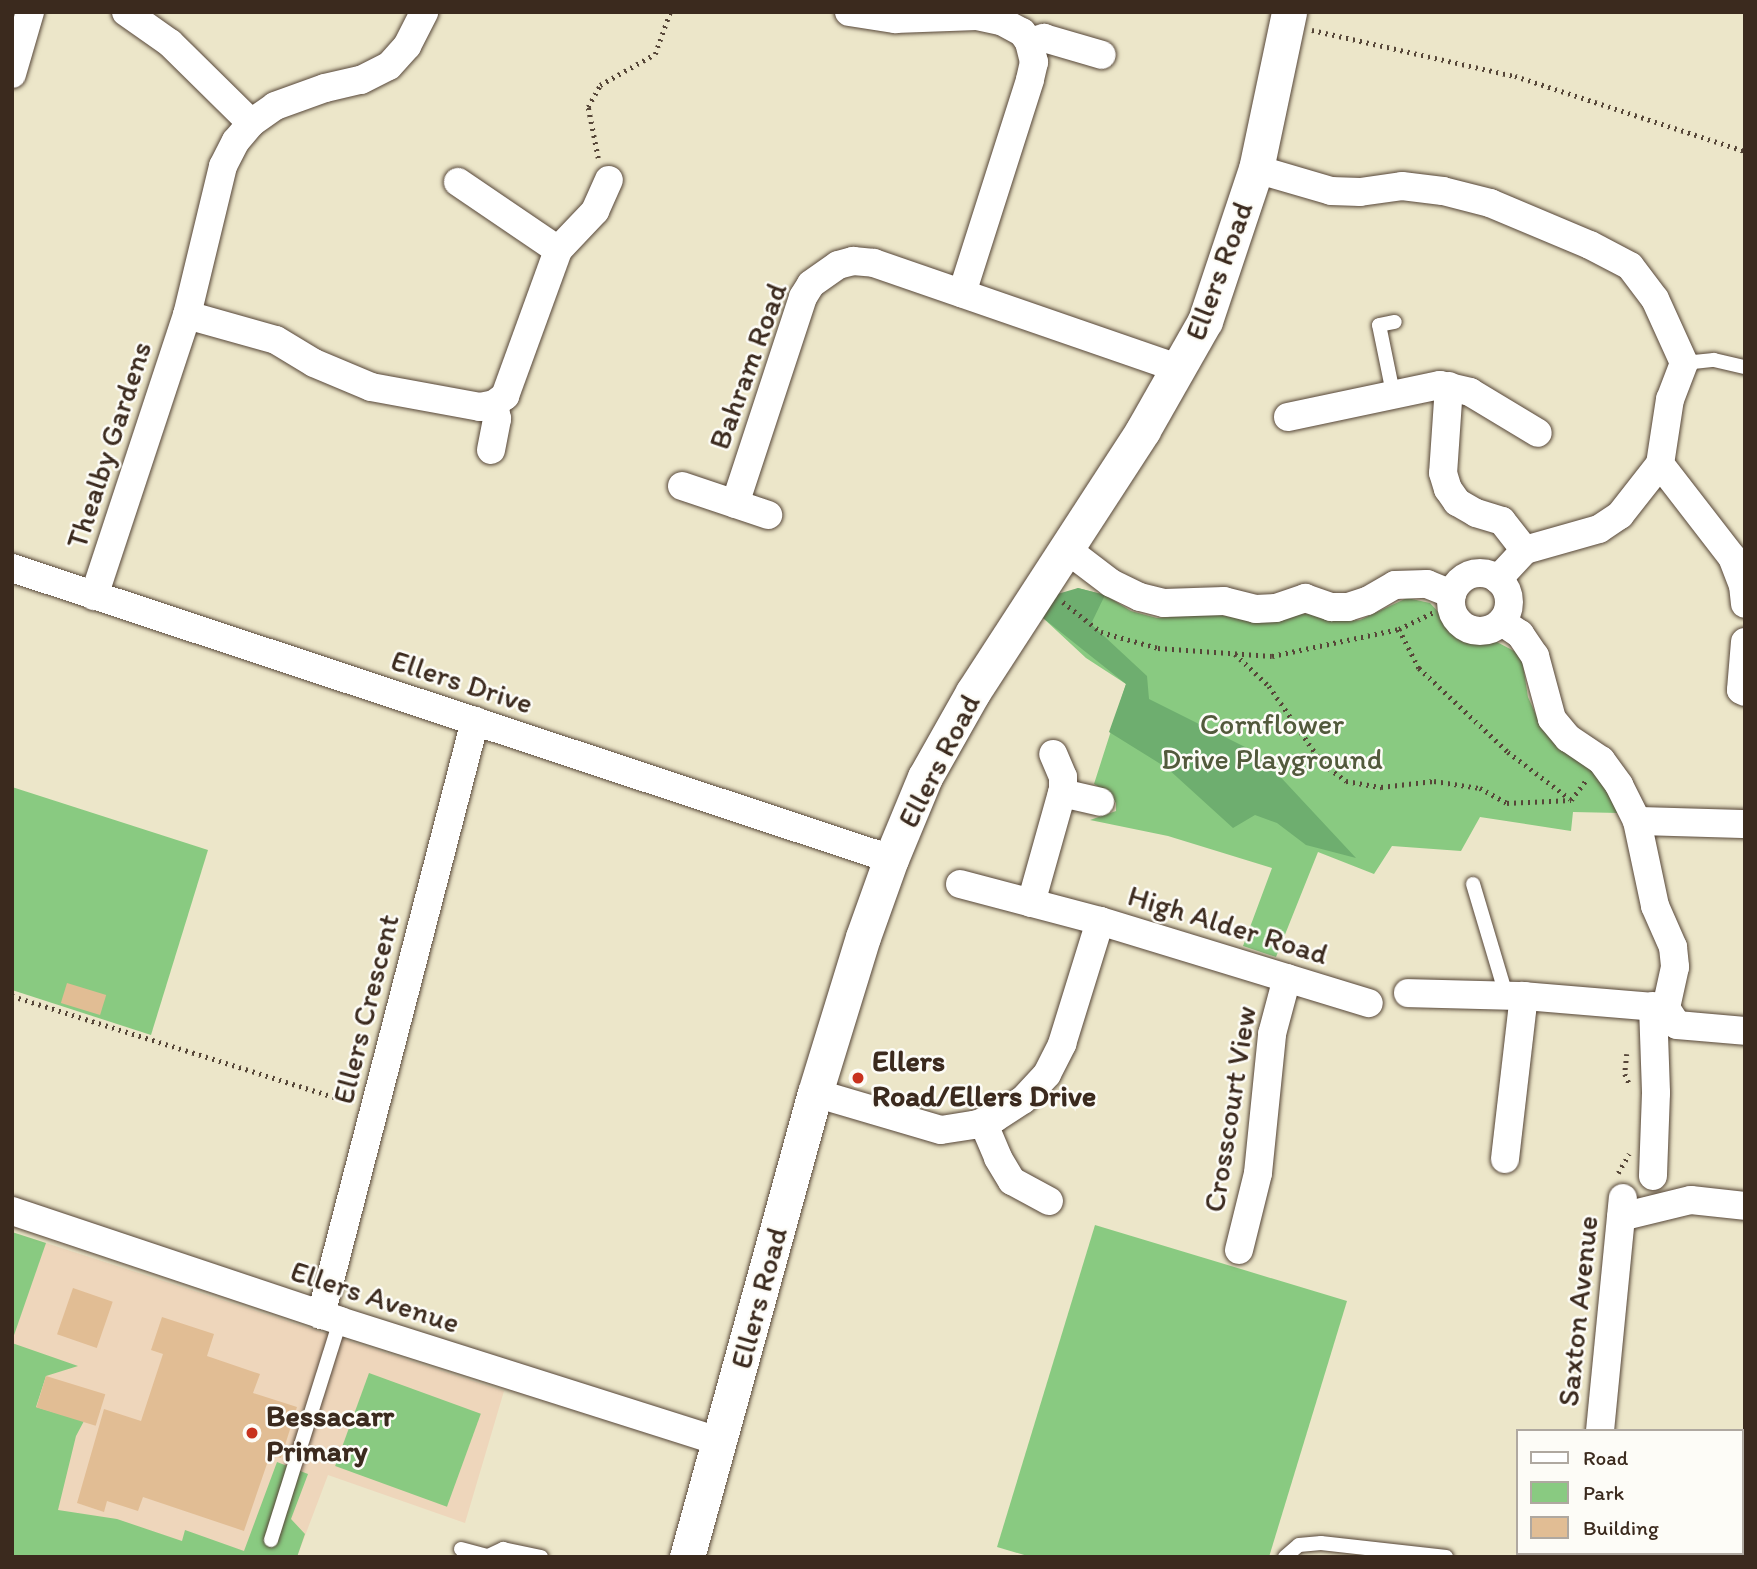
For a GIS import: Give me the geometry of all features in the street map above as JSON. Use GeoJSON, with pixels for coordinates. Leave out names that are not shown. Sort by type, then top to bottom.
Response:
{"type":"FeatureCollection","features":[{"type":"Feature","properties":{"kind":"street"},"geometry":{"type":"LineString","coordinates":[[12,74],[30,12]]}},
{"type":"Feature","properties":{"kind":"street"},"geometry":{"type":"LineString","coordinates":[[125,12],[170,43],[251,123]]}},
{"type":"Feature","properties":{"kind":"street","name":"Thealby Gardens"},"geometry":{"type":"LineString","coordinates":[[94,596],[187,315],[223,166],[236,141],[251,123],[275,106],[325,88],[361,80],[389,66],[407,46],[424,12]]}},
{"type":"Feature","properties":{"kind":"street"},"geometry":{"type":"LineString","coordinates":[[849,12],[896,16],[976,16],[1001,21],[1022,32],[1030,42],[1034,62],[1030,80],[962,293]]}},
{"type":"Feature","properties":{"kind":"street","name":"Ellers Road"},"geometry":{"type":"LineString","coordinates":[[687,1557],[815,1093],[863,937],[891,859],[925,777],[973,692],[1180,369],[1205,321],[1256,169],[1288,18]]}},
{"type":"Feature","properties":{"kind":"street"},"geometry":{"type":"LineString","coordinates":[[1030,42],[1044,38],[1102,55]]}},
{"type":"Feature","properties":{"kind":"street"},"geometry":{"type":"LineString","coordinates":[[1256,169],[1331,191],[1360,192],[1402,186],[1443,191],[1490,203],[1590,245],[1630,266],[1655,299],[1684,363],[1670,400],[1660,464],[1620,515],[1600,529],[1525,550],[1498,579]]}},
{"type":"Feature","properties":{"kind":"street"},"geometry":{"type":"LineString","coordinates":[[491,450],[498,419],[494,404],[505,396],[558,250],[595,211],[609,180]]}},
{"type":"Feature","properties":{"kind":"street"},"geometry":{"type":"LineString","coordinates":[[458,182],[558,250]]}},
{"type":"Feature","properties":{"kind":"street","name":"Bahram Road"},"geometry":{"type":"LineString","coordinates":[[735,504],[803,298],[811,284],[824,272],[853,261],[874,263],[1180,369]]}},
{"type":"Feature","properties":{"kind":"street","name":"Thealby Gardens"},"geometry":{"type":"LineString","coordinates":[[187,315],[276,340],[332,372],[371,387],[480,407],[494,404]]}},
{"type":"Feature","properties":{"kind":"street"},"geometry":{"type":"LineString","coordinates":[[1288,417],[1426,386],[1449,386],[1470,392],[1538,433]]}},
{"type":"Feature","properties":{"kind":"street"},"geometry":{"type":"LineString","coordinates":[[1449,386],[1443,473],[1448,489],[1457,502],[1476,513],[1502,522],[1525,550]]}},
{"type":"Feature","properties":{"kind":"street"},"geometry":{"type":"LineString","coordinates":[[1660,464],[1732,557],[1744,591]]}},
{"type":"Feature","properties":{"kind":"street"},"geometry":{"type":"LineString","coordinates":[[682,486],[768,515]]}},
{"type":"Feature","properties":{"kind":"street"},"geometry":{"type":"LineString","coordinates":[[1065,548],[1111,583],[1140,597],[1164,603],[1224,601],[1256,609],[1276,608],[1305,598],[1331,607],[1348,607],[1367,601],[1395,585],[1427,584],[1451,599]]}},
{"type":"Feature","properties":{"kind":"street","name":"Ellers Drive"},"geometry":{"type":"LineString","coordinates":[[12,568],[891,859]]}},
{"type":"Feature","properties":{"kind":"street"},"geometry":{"type":"LineString","coordinates":[[1480,573],[1498,579],[1508,594],[1507,613],[1502,622],[1485,631],[1466,628],[1453,614],[1451,599],[1455,586],[1470,574],[1480,573]]}},
{"type":"Feature","properties":{"kind":"street"},"geometry":{"type":"LineString","coordinates":[[1502,622],[1520,634],[1535,656],[1552,719],[1568,738],[1601,760],[1619,785],[1637,821],[1655,906],[1673,947],[1675,967],[1659,1007],[1653,1175]]}},
{"type":"Feature","properties":{"kind":"street"},"geometry":{"type":"LineString","coordinates":[[1745,642],[1741,690],[1745,692]]}},
{"type":"Feature","properties":{"kind":"street","name":"Ellers Crescent"},"geometry":{"type":"LineString","coordinates":[[331,1318],[374,1109],[475,721]]}},
{"type":"Feature","properties":{"kind":"street"},"geometry":{"type":"LineString","coordinates":[[1031,903],[1062,793],[1063,777],[1053,754]]}},
{"type":"Feature","properties":{"kind":"street"},"geometry":{"type":"LineString","coordinates":[[1062,793],[1100,802]]}},
{"type":"Feature","properties":{"kind":"street"},"geometry":{"type":"LineString","coordinates":[[1637,821],[1745,824]]}},
{"type":"Feature","properties":{"kind":"street"},"geometry":{"type":"LineString","coordinates":[[960,884],[1100,921]]}},
{"type":"Feature","properties":{"kind":"street","name":"High Alder Road"},"geometry":{"type":"LineString","coordinates":[[815,1093],[942,1129],[983,1122],[1023,1100],[1046,1074],[1062,1044],[1100,921],[1369,1003]]}},
{"type":"Feature","properties":{"kind":"street","name":"Crosscourt View"},"geometry":{"type":"LineString","coordinates":[[1239,1250],[1258,1173],[1272,1034],[1287,978]]}},
{"type":"Feature","properties":{"kind":"street"},"geometry":{"type":"LineString","coordinates":[[1408,993],[1515,996],[1659,1007],[1677,1025],[1745,1031]]}},
{"type":"Feature","properties":{"kind":"street"},"geometry":{"type":"LineString","coordinates":[[1505,1159],[1515,996]]}},
{"type":"Feature","properties":{"kind":"street"},"geometry":{"type":"LineString","coordinates":[[983,1122],[998,1158],[1012,1181],[1049,1201]]}},
{"type":"Feature","properties":{"kind":"street","name":"Saxton Avenue"},"geometry":{"type":"LineString","coordinates":[[1600,1429],[1622,1208],[1691,1200],[1745,1206]]}},
{"type":"Feature","properties":{"kind":"street","name":"Ellers Avenue"},"geometry":{"type":"LineString","coordinates":[[12,1211],[331,1318],[719,1441]]}},
{"type":"Feature","properties":{"kind":"lane"},"geometry":{"type":"LineString","coordinates":[[1393,393],[1379,325],[1395,322]]}},
{"type":"Feature","properties":{"kind":"lane"},"geometry":{"type":"LineString","coordinates":[[1684,363],[1714,360],[1745,367]]}},
{"type":"Feature","properties":{"kind":"lane"},"geometry":{"type":"LineString","coordinates":[[1473,884],[1515,996]]}},
{"type":"Feature","properties":{"kind":"lane"},"geometry":{"type":"LineString","coordinates":[[271,1540],[331,1318]]}},
{"type":"Feature","properties":{"kind":"lane"},"geometry":{"type":"LineString","coordinates":[[1285,1557],[1299,1545],[1321,1543],[1446,1557]]}},
{"type":"Feature","properties":{"kind":"lane"},"geometry":{"type":"LineString","coordinates":[[461,1549],[488,1556],[503,1549],[541,1557]]}},
{"type":"Feature","properties":{"kind":"path"},"geometry":{"type":"LineString","coordinates":[[609,180],[597,154],[588,107],[600,85],[655,54],[670,12]]}},
{"type":"Feature","properties":{"kind":"path"},"geometry":{"type":"LineString","coordinates":[[1288,18],[1515,76],[1745,151]]}},
{"type":"Feature","properties":{"kind":"path"},"geometry":{"type":"LineString","coordinates":[[1041,584],[1101,632],[1158,648],[1272,656],[1399,629],[1451,599]]}},
{"type":"Feature","properties":{"kind":"path"},"geometry":{"type":"LineString","coordinates":[[1399,629],[1419,668],[1508,752],[1571,800]]}},
{"type":"Feature","properties":{"kind":"path"},"geometry":{"type":"LineString","coordinates":[[1235,654],[1269,686],[1323,764],[1346,781],[1381,787],[1434,782],[1480,788],[1507,803],[1571,800]]}},
{"type":"Feature","properties":{"kind":"path"},"geometry":{"type":"LineString","coordinates":[[1571,800],[1601,760]]}},
{"type":"Feature","properties":{"kind":"path"},"geometry":{"type":"LineString","coordinates":[[12,996],[374,1109]]}},
{"type":"Feature","properties":{"kind":"shaded area","name":"Bessacarr Primary"},"geometry":{"type":"Polygon","coordinates":[[[12,1232],[504,1391],[465,1523],[328,1475],[297,1557],[12,1557],[12,1232]]]}},
{"type":"Feature","properties":{"kind":"green space","name":"Cornflower Drive Playground"},"geometry":{"type":"Polygon","coordinates":[[[1078,588],[1105,595],[1131,611],[1157,618],[1214,614],[1243,619],[1315,613],[1345,621],[1360,620],[1407,598],[1430,603],[1459,634],[1477,642],[1497,642],[1514,651],[1522,659],[1528,697],[1537,717],[1599,777],[1619,813],[1573,812],[1571,831],[1480,817],[1461,851],[1392,846],[1374,874],[1318,852],[1276,957],[1243,946],[1272,868],[1168,836],[1090,820],[1116,811],[1116,803],[1106,791],[1094,784],[1126,684],[1086,658],[1043,618],[1050,604],[1078,588]]]}},
{"type":"Feature","properties":{"kind":"green space"},"geometry":{"type":"Polygon","coordinates":[[[1078,588],[1105,595],[1091,624],[1147,676],[1149,699],[1259,754],[1356,858],[1306,845],[1277,823],[1255,815],[1233,828],[1167,768],[1109,732],[1126,684],[1043,618],[1054,595],[1078,588]]]}},
{"type":"Feature","properties":{"kind":"green space"},"geometry":{"type":"Polygon","coordinates":[[[12,787],[208,850],[151,1035],[12,990],[12,787]]]}},
{"type":"Feature","properties":{"kind":"green space"},"geometry":{"type":"Polygon","coordinates":[[[1095,1225],[1347,1301],[1269,1557],[1031,1557],[997,1547],[1095,1225]]]}},
{"type":"Feature","properties":{"kind":"green space"},"geometry":{"type":"Polygon","coordinates":[[[12,1232],[46,1243],[12,1341],[12,1232]]]}},
{"type":"Feature","properties":{"kind":"green space"},"geometry":{"type":"Polygon","coordinates":[[[12,1343],[78,1366],[46,1376],[36,1407],[84,1421],[76,1436],[58,1510],[117,1519],[182,1541],[185,1530],[244,1551],[277,1462],[308,1474],[291,1519],[305,1534],[297,1557],[12,1557],[12,1343]]]}},
{"type":"Feature","properties":{"kind":"green space"},"geometry":{"type":"Polygon","coordinates":[[[369,1373],[481,1414],[447,1507],[335,1466],[369,1373]]]}},
{"type":"Feature","properties":{"kind":"building"},"geometry":{"type":"Polygon","coordinates":[[[67,983],[106,995],[100,1015],[61,1003],[67,983]]]}},
{"type":"Feature","properties":{"kind":"building"},"geometry":{"type":"Polygon","coordinates":[[[73,1288],[113,1302],[97,1348],[57,1334],[73,1288]]]}},
{"type":"Feature","properties":{"kind":"building"},"geometry":{"type":"Polygon","coordinates":[[[162,1317],[214,1334],[207,1356],[260,1374],[253,1393],[297,1407],[281,1458],[270,1455],[244,1531],[143,1497],[138,1511],[107,1501],[104,1512],[77,1503],[104,1409],[141,1421],[163,1354],[151,1350],[162,1317]]]}},
{"type":"Feature","properties":{"kind":"building"},"geometry":{"type":"Polygon","coordinates":[[[46,1376],[105,1394],[96,1426],[36,1408],[46,1376]]]}},
{"type":"Feature","properties":{"kind":"place","name":"Ellers Road/Ellers Drive"},"geometry":{"type":"Point","coordinates":[858,1078]}},
{"type":"Feature","properties":{"kind":"place","name":"Bessacarr Primary"},"geometry":{"type":"Point","coordinates":[252,1433]}}]}
